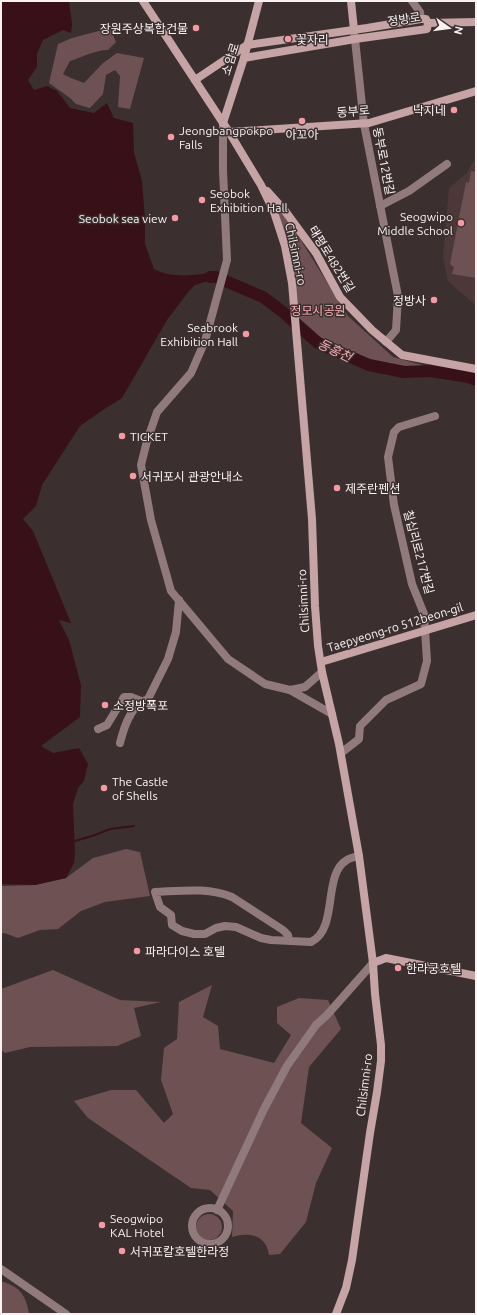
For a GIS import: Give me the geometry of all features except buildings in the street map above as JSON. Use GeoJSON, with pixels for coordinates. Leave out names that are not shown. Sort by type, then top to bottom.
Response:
{"type":"FeatureCollection","features":[{"type":"Feature","properties":{"kind":"street","name":"소암로"},"geometry":{"type":"LineString","coordinates":[[223,123],[244,58],[259,1]]}},
{"type":"Feature","properties":{"kind":"street"},"geometry":{"type":"LineString","coordinates":[[351,1],[364,124]]}},
{"type":"Feature","properties":{"kind":"street"},"geometry":{"type":"LineString","coordinates":[[412,1],[420,12],[424,21]]}},
{"type":"Feature","properties":{"kind":"street","name":"Chilsimni-ro"},"geometry":{"type":"LineString","coordinates":[[147,3],[229,132],[260,184],[274,212],[285,246],[292,283],[312,519],[314,606],[320,662],[341,753],[359,856],[373,963],[374,994],[381,1045],[379,1077],[352,1260],[346,1288],[336,1314]]}},
{"type":"Feature","properties":{"kind":"street","name":"정방로"},"geometry":{"type":"LineString","coordinates":[[247,45],[355,34],[427,29],[424,21]]}},
{"type":"Feature","properties":{"kind":"street","name":"정방로"},"geometry":{"type":"LineString","coordinates":[[244,58],[424,21],[476,22]]}},
{"type":"Feature","properties":{"kind":"street"},"geometry":{"type":"LineString","coordinates":[[195,80],[247,45]]}},
{"type":"Feature","properties":{"kind":"street","name":"동부로"},"geometry":{"type":"LineString","coordinates":[[229,132],[364,124],[476,91]]}},
{"type":"Feature","properties":{"kind":"street"},"geometry":{"type":"LineString","coordinates":[[223,123],[223,170],[227,260],[205,342],[191,372],[157,412],[147,441],[142,465],[151,520],[171,590],[228,659],[265,684],[290,690],[332,714]]}},
{"type":"Feature","properties":{"kind":"street","name":"동부로12번길"},"geometry":{"type":"LineString","coordinates":[[364,124],[398,296],[396,330],[386,342]]}},
{"type":"Feature","properties":{"kind":"street"},"geometry":{"type":"LineString","coordinates":[[380,206],[409,191],[447,164]]}},
{"type":"Feature","properties":{"kind":"street","name":"태평로482번길"},"geometry":{"type":"LineString","coordinates":[[260,184],[285,211],[316,253],[340,297],[372,330],[386,342],[402,355],[476,369]]}},
{"type":"Feature","properties":{"kind":"street","name":"칠십리로217번길"},"geometry":{"type":"LineString","coordinates":[[341,753],[359,739],[360,726],[386,700],[421,684],[427,661],[424,614],[412,584],[394,505],[388,457],[394,432],[398,427],[435,416]]}},
{"type":"Feature","properties":{"kind":"street"},"geometry":{"type":"LineString","coordinates":[[98,730],[107,725],[124,697],[131,697],[141,701],[148,699],[168,660],[176,632],[179,600]]}},
{"type":"Feature","properties":{"kind":"street","name":"Taepyeong-ro 512beon-gil"},"geometry":{"type":"LineString","coordinates":[[320,662],[476,615]]}},
{"type":"Feature","properties":{"kind":"street"},"geometry":{"type":"LineString","coordinates":[[290,690],[305,687],[322,672]]}},
{"type":"Feature","properties":{"kind":"street"},"geometry":{"type":"LineString","coordinates":[[120,743],[128,719],[141,701]]}},
{"type":"Feature","properties":{"kind":"street"},"geometry":{"type":"LineString","coordinates":[[290,940],[288,935],[283,930],[232,897],[222,893],[212,891],[155,892],[160,907],[171,915],[172,925],[182,931],[194,934],[205,934],[216,928],[224,926],[236,927],[261,938],[271,940],[311,942],[317,939],[324,929],[336,872],[346,860],[359,856]]}},
{"type":"Feature","properties":{"kind":"street"},"geometry":{"type":"LineString","coordinates":[[217,1210],[264,1109],[287,1066],[316,1025],[327,1015],[373,963],[386,958],[476,976]]}},
{"type":"Feature","properties":{"kind":"street"},"geometry":{"type":"LineString","coordinates":[[210,1208],[217,1210],[226,1218],[227,1230],[225,1235],[217,1243],[210,1245],[197,1240],[191,1226],[193,1219],[197,1213],[203,1209],[210,1208]]}},
{"type":"Feature","properties":{"kind":"street"},"geometry":{"type":"LineString","coordinates":[[1,1269],[66,1314]]}},
{"type":"Feature","properties":{"kind":"shaded area"},"geometry":{"type":"Polygon","coordinates":[[[1,1],[69,1],[72,24],[71,33],[63,30],[43,40],[37,54],[37,67],[28,80],[34,90],[47,86],[57,91],[70,108],[94,113],[107,103],[114,118],[133,123],[134,153],[142,181],[145,218],[145,244],[154,269],[177,275],[217,272],[218,278],[195,285],[189,291],[167,320],[122,398],[80,426],[42,485],[36,506],[23,519],[33,531],[71,623],[59,620],[69,640],[81,685],[80,717],[41,746],[53,753],[79,748],[88,764],[84,781],[78,788],[73,804],[74,863],[66,878],[35,885],[1,884],[1,1]]]}},
{"type":"Feature","properties":{"kind":"shaded area","name":"Seogwipo Middle School"},"geometry":{"type":"Polygon","coordinates":[[[476,156],[476,306],[448,281],[443,257],[449,188],[467,173],[476,156]]]}},
{"type":"Feature","properties":{"kind":"green space"},"geometry":{"type":"Polygon","coordinates":[[[110,28],[116,42],[108,50],[94,52],[70,61],[63,74],[84,83],[103,63],[117,53],[144,58],[130,109],[118,107],[120,76],[115,70],[106,75],[103,94],[90,108],[76,104],[49,83],[58,44],[72,38],[110,28]]]}},
{"type":"Feature","properties":{"kind":"green space"},"geometry":{"type":"Polygon","coordinates":[[[471,171],[476,172],[476,278],[452,274],[454,267],[450,264],[466,182],[469,183],[471,171]]]}},
{"type":"Feature","properties":{"kind":"green space","name":"정모시공원"},"geometry":{"type":"Polygon","coordinates":[[[277,202],[348,316],[393,357],[462,376],[373,364],[298,326],[277,202]]]}},
{"type":"Feature","properties":{"kind":"green space"},"geometry":{"type":"Polygon","coordinates":[[[126,849],[140,852],[150,896],[105,902],[81,911],[58,929],[40,930],[18,938],[4,933],[1,934],[1,886],[35,885],[66,878],[93,858],[126,849]]]}},
{"type":"Feature","properties":{"kind":"green space"},"geometry":{"type":"Polygon","coordinates":[[[53,970],[120,1000],[161,1002],[134,1008],[141,1036],[117,1046],[30,1047],[5,1053],[1,1050],[1,989],[53,970]]]}},
{"type":"Feature","properties":{"kind":"green space"},"geometry":{"type":"Polygon","coordinates":[[[212,985],[203,1017],[218,1026],[220,1049],[274,1063],[291,1035],[277,1023],[277,1007],[299,998],[328,1000],[341,1029],[309,1067],[301,1123],[332,1148],[316,1183],[306,1222],[280,1254],[269,1255],[264,1243],[256,1236],[238,1235],[232,1237],[233,1211],[210,1190],[191,1188],[88,1118],[74,1101],[111,1090],[136,1090],[164,1123],[173,1114],[161,1080],[164,1048],[177,1039],[179,1002],[212,985]]]}},
{"type":"Feature","properties":{"kind":"green space"},"geometry":{"type":"Polygon","coordinates":[[[209,1214],[218,1218],[222,1227],[218,1236],[209,1240],[200,1236],[196,1227],[200,1218],[209,1214]]]}},
{"type":"Feature","properties":{"kind":"green space"},"geometry":{"type":"Polygon","coordinates":[[[1,1281],[13,1286],[21,1293],[28,1307],[29,1314],[1,1314],[1,1281]]]}},
{"type":"Feature","properties":{"kind":"waterway","name":"동홍천"},"geometry":{"type":"LineString","coordinates":[[210,277],[216,277],[263,297],[283,312],[318,343],[369,365],[404,372],[430,371],[469,377],[476,380]]}},
{"type":"Feature","properties":{"kind":"waterway"},"geometry":{"type":"LineString","coordinates":[[75,841],[110,829],[134,826]]}},
{"type":"Feature","properties":{"kind":"place","name":"장원주상복합건물"},"geometry":{"type":"Point","coordinates":[196,28]}},
{"type":"Feature","properties":{"kind":"place","name":"꽃자리"},"geometry":{"type":"Point","coordinates":[288,39]}},
{"type":"Feature","properties":{"kind":"place","name":"낙지네"},"geometry":{"type":"Point","coordinates":[454,110]}},
{"type":"Feature","properties":{"kind":"place","name":"아꼬아"},"geometry":{"type":"Point","coordinates":[302,121]}},
{"type":"Feature","properties":{"kind":"place","name":"Jeongbangpokpo Falls"},"geometry":{"type":"Point","coordinates":[171,137]}},
{"type":"Feature","properties":{"kind":"place","name":"Seobok Exhibition Hall"},"geometry":{"type":"Point","coordinates":[202,200]}},
{"type":"Feature","properties":{"kind":"place","name":"Seobok sea view"},"geometry":{"type":"Point","coordinates":[175,218]}},
{"type":"Feature","properties":{"kind":"place","name":"Seogwipo Middle School"},"geometry":{"type":"Point","coordinates":[461,223]}},
{"type":"Feature","properties":{"kind":"place","name":"정방사"},"geometry":{"type":"Point","coordinates":[434,300]}},
{"type":"Feature","properties":{"kind":"place","name":"Seabrook Exhibition Hall"},"geometry":{"type":"Point","coordinates":[246,334]}},
{"type":"Feature","properties":{"kind":"place","name":"TICKET"},"geometry":{"type":"Point","coordinates":[122,436]}},
{"type":"Feature","properties":{"kind":"place","name":"서귀포시 관광안내소"},"geometry":{"type":"Point","coordinates":[133,476]}},
{"type":"Feature","properties":{"kind":"place","name":"제주란펜션"},"geometry":{"type":"Point","coordinates":[337,488]}},
{"type":"Feature","properties":{"kind":"place","name":"소정방폭포"},"geometry":{"type":"Point","coordinates":[105,705]}},
{"type":"Feature","properties":{"kind":"place","name":"The Castle of Shells"},"geometry":{"type":"Point","coordinates":[104,788]}},
{"type":"Feature","properties":{"kind":"place","name":"파라다이스 호텔"},"geometry":{"type":"Point","coordinates":[137,951]}},
{"type":"Feature","properties":{"kind":"place","name":"한라궁호텔"},"geometry":{"type":"Point","coordinates":[398,968]}},
{"type":"Feature","properties":{"kind":"place","name":"Seogwipo KAL Hotel"},"geometry":{"type":"Point","coordinates":[102,1225]}},
{"type":"Feature","properties":{"kind":"place","name":"서귀포칼호텔한라정"},"geometry":{"type":"Point","coordinates":[122,1251]}}]}
